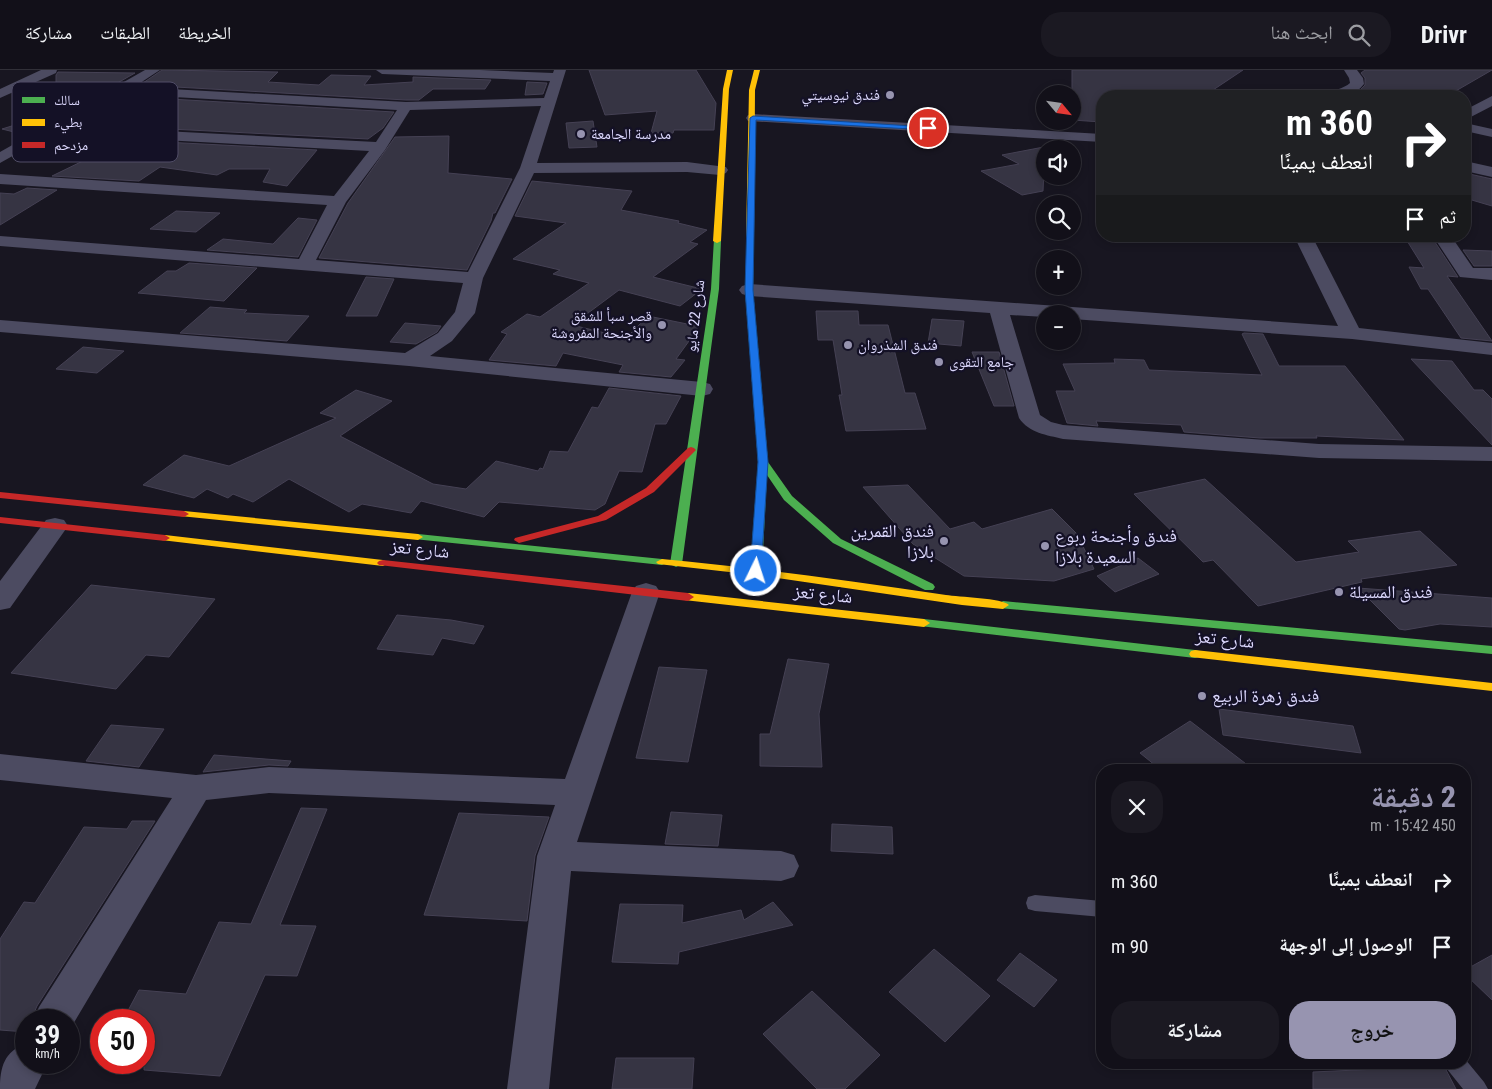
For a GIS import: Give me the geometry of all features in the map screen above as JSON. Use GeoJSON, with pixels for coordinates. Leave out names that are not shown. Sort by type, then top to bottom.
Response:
{"type":"FeatureCollection","features":[{"type":"Feature","properties":{"kind":"main road","name":"شارع 22 مايو"},"geometry":{"type":"LineString","coordinates":[[676,564],[691,450],[719,289],[720,170],[726,89],[730,70]]}},
{"type":"Feature","properties":{"kind":"main road"},"geometry":{"type":"LineString","coordinates":[[756,571],[763,462],[745,290],[752,170],[752,90],[757,70]]}},
{"type":"Feature","properties":{"kind":"main road"},"geometry":{"type":"LineString","coordinates":[[720,170],[752,170]]}},
{"type":"Feature","properties":{"kind":"main road"},"geometry":{"type":"LineString","coordinates":[[498,544],[602,518],[650,490],[691,450]]}},
{"type":"Feature","properties":{"kind":"main road"},"geometry":{"type":"LineString","coordinates":[[763,462],[788,498],[837,541],[904,576],[962,601]]}},
{"type":"Feature","properties":{"kind":"main road","name":"شارع تعز"},"geometry":{"type":"LineString","coordinates":[[0,495],[756,571],[962,601],[1492,650]]}},
{"type":"Feature","properties":{"kind":"main road","name":"شارع تعز"},"geometry":{"type":"LineString","coordinates":[[0,520],[1492,686]]}},
{"type":"Feature","properties":{"kind":"street"},"geometry":{"type":"LineString","coordinates":[[26,82],[51,70]]}},
{"type":"Feature","properties":{"kind":"street"},"geometry":{"type":"LineString","coordinates":[[134,82],[154,70]]}},
{"type":"Feature","properties":{"kind":"street"},"geometry":{"type":"LineString","coordinates":[[382,70],[559,74],[528,168],[474,278],[464,313],[445,337],[409,360]]}},
{"type":"Feature","properties":{"kind":"street"},"geometry":{"type":"LineString","coordinates":[[1350,70],[1356,78],[1357,84],[1351,90]]}},
{"type":"Feature","properties":{"kind":"street"},"geometry":{"type":"LineString","coordinates":[[0,94],[12,88]]}},
{"type":"Feature","properties":{"kind":"street"},"geometry":{"type":"LineString","coordinates":[[178,93],[406,106],[549,102]]}},
{"type":"Feature","properties":{"kind":"street"},"geometry":{"type":"LineString","coordinates":[[1471,112],[1492,100]]}},
{"type":"Feature","properties":{"kind":"street"},"geometry":{"type":"LineString","coordinates":[[305,264],[338,201],[380,147],[406,106]]}},
{"type":"Feature","properties":{"kind":"street"},"geometry":{"type":"LineString","coordinates":[[753,118],[1096,138]]}},
{"type":"Feature","properties":{"kind":"street"},"geometry":{"type":"LineString","coordinates":[[1471,128],[1492,133]]}},
{"type":"Feature","properties":{"kind":"street"},"geometry":{"type":"LineString","coordinates":[[178,137],[380,147]]}},
{"type":"Feature","properties":{"kind":"street"},"geometry":{"type":"LineString","coordinates":[[0,158],[12,151]]}},
{"type":"Feature","properties":{"kind":"street"},"geometry":{"type":"LineString","coordinates":[[528,168],[686,167],[720,170]]}},
{"type":"Feature","properties":{"kind":"street"},"geometry":{"type":"LineString","coordinates":[[1471,167],[1492,172]]}},
{"type":"Feature","properties":{"kind":"street"},"geometry":{"type":"LineString","coordinates":[[0,178],[338,201]]}},
{"type":"Feature","properties":{"kind":"street"},"geometry":{"type":"LineString","coordinates":[[0,241],[474,278]]}},
{"type":"Feature","properties":{"kind":"street"},"geometry":{"type":"LineString","coordinates":[[1306,242],[1352,333]]}},
{"type":"Feature","properties":{"kind":"street"},"geometry":{"type":"LineString","coordinates":[[1446,242],[1468,272],[1492,274]]}},
{"type":"Feature","properties":{"kind":"street"},"geometry":{"type":"LineString","coordinates":[[745,290],[1352,333],[1492,349]]}},
{"type":"Feature","properties":{"kind":"street"},"geometry":{"type":"LineString","coordinates":[[998,308],[1030,418],[1043,427],[1063,432],[1319,451],[1492,454]]}},
{"type":"Feature","properties":{"kind":"street"},"geometry":{"type":"LineString","coordinates":[[0,326],[409,360],[702,389]]}},
{"type":"Feature","properties":{"kind":"street"},"geometry":{"type":"LineString","coordinates":[[0,601],[55,526]]}},
{"type":"Feature","properties":{"kind":"street"},"geometry":{"type":"LineString","coordinates":[[528,1089],[555,856],[646,592]]}},
{"type":"Feature","properties":{"kind":"street"},"geometry":{"type":"LineString","coordinates":[[0,767],[196,788],[269,780],[576,793]]}},
{"type":"Feature","properties":{"kind":"street"},"geometry":{"type":"LineString","coordinates":[[60,1009],[196,788]]}},
{"type":"Feature","properties":{"kind":"street"},"geometry":{"type":"LineString","coordinates":[[555,856],[781,866]]}},
{"type":"Feature","properties":{"kind":"street"},"geometry":{"type":"LineString","coordinates":[[12,1089],[21,1074]]}},
{"type":"Feature","properties":{"kind":"lane"},"geometry":{"type":"LineString","coordinates":[[1035,903],[1096,908]]}},
{"type":"Feature","properties":{"kind":"lane"},"geometry":{"type":"LineString","coordinates":[[1460,1069],[1477,1089]]}},
{"type":"Feature","properties":{"kind":"building"},"geometry":{"type":"Polygon","coordinates":[[[162,70],[278,72],[268,82],[319,85],[331,75],[371,76],[364,85],[413,82],[413,77],[491,80],[485,89],[433,89],[419,100],[178,87],[178,82],[144,82],[162,70]]]}},
{"type":"Feature","properties":{"kind":"building"},"geometry":{"type":"Polygon","coordinates":[[[589,70],[696,70],[716,103],[714,130],[674,130],[673,133],[651,133],[657,111],[605,115],[589,70]]]}},
{"type":"Feature","properties":{"kind":"building"},"geometry":{"type":"Polygon","coordinates":[[[1072,70],[1243,70],[1213,90],[1096,90],[1096,122],[1081,121],[1081,85],[1072,85],[1072,70]]]}},
{"type":"Feature","properties":{"kind":"building"},"geometry":{"type":"Polygon","coordinates":[[[1365,70],[1492,70],[1457,90],[1360,90],[1365,85],[1365,78],[1361,73],[1365,70]]]}},
{"type":"Feature","properties":{"kind":"building"},"geometry":{"type":"Polygon","coordinates":[[[58,72],[135,73],[119,82],[56,82],[58,72]]]}},
{"type":"Feature","properties":{"kind":"building"},"geometry":{"type":"Polygon","coordinates":[[[527,82],[547,83],[543,94],[525,95],[527,82]]]}},
{"type":"Feature","properties":{"kind":"building"},"geometry":{"type":"Polygon","coordinates":[[[178,99],[394,112],[383,128],[368,139],[178,129],[178,99]]]}},
{"type":"Feature","properties":{"kind":"building"},"geometry":{"type":"Polygon","coordinates":[[[593,121],[597,147],[569,148],[566,123],[593,121]]]}},
{"type":"Feature","properties":{"kind":"building"},"geometry":{"type":"Polygon","coordinates":[[[12,126],[12,132],[2,129],[12,126]]]}},
{"type":"Feature","properties":{"kind":"building"},"geometry":{"type":"Polygon","coordinates":[[[449,136],[448,173],[512,179],[495,213],[493,213],[491,221],[467,270],[319,258],[348,203],[395,137],[449,136]]]}},
{"type":"Feature","properties":{"kind":"building"},"geometry":{"type":"Polygon","coordinates":[[[178,143],[317,150],[287,186],[263,182],[270,169],[229,169],[217,175],[160,167],[139,181],[52,176],[81,162],[178,162],[178,143]]]}},
{"type":"Feature","properties":{"kind":"building"},"geometry":{"type":"Polygon","coordinates":[[[1036,148],[1036,185],[1043,185],[1043,191],[1022,195],[981,171],[1019,164],[1002,155],[1036,148]]]}},
{"type":"Feature","properties":{"kind":"building"},"geometry":{"type":"Polygon","coordinates":[[[1471,174],[1492,179],[1492,206],[1471,200],[1471,174]]]}},
{"type":"Feature","properties":{"kind":"building"},"geometry":{"type":"Polygon","coordinates":[[[532,181],[632,191],[621,210],[679,221],[678,223],[707,230],[690,242],[698,244],[653,277],[702,289],[680,306],[619,290],[572,325],[626,338],[648,316],[697,326],[697,330],[676,359],[685,360],[671,377],[619,372],[623,365],[563,353],[556,366],[489,360],[507,334],[501,332],[527,314],[540,317],[589,283],[553,274],[560,270],[513,259],[566,223],[515,216],[532,181]]]}},
{"type":"Feature","properties":{"kind":"building"},"geometry":{"type":"Polygon","coordinates":[[[27,188],[57,190],[0,225],[0,193],[14,194],[27,188]]]}},
{"type":"Feature","properties":{"kind":"building"},"geometry":{"type":"Polygon","coordinates":[[[176,211],[220,213],[196,232],[150,229],[176,211]]]}},
{"type":"Feature","properties":{"kind":"building"},"geometry":{"type":"Polygon","coordinates":[[[298,218],[317,220],[298,257],[207,250],[223,239],[273,244],[298,218]]]}},
{"type":"Feature","properties":{"kind":"building"},"geometry":{"type":"Polygon","coordinates":[[[1408,242],[1435,242],[1458,277],[1447,276],[1492,341],[1461,338],[1428,289],[1421,289],[1409,267],[1424,268],[1408,242]]]}},
{"type":"Feature","properties":{"kind":"building"},"geometry":{"type":"Polygon","coordinates":[[[1463,250],[1492,251],[1492,266],[1474,266],[1463,250]]]}},
{"type":"Feature","properties":{"kind":"building"},"geometry":{"type":"Polygon","coordinates":[[[189,263],[257,268],[224,301],[138,293],[167,271],[176,271],[189,263]]]}},
{"type":"Feature","properties":{"kind":"building"},"geometry":{"type":"Polygon","coordinates":[[[366,277],[394,279],[377,316],[346,316],[366,277]]]}},
{"type":"Feature","properties":{"kind":"building"},"geometry":{"type":"Polygon","coordinates":[[[210,307],[247,310],[244,313],[309,316],[287,341],[180,333],[210,307]]]}},
{"type":"Feature","properties":{"kind":"building"},"geometry":{"type":"Polygon","coordinates":[[[816,311],[858,311],[859,325],[888,325],[905,393],[915,393],[926,429],[846,431],[839,395],[842,395],[833,340],[818,340],[816,311]]]}},
{"type":"Feature","properties":{"kind":"building"},"geometry":{"type":"Polygon","coordinates":[[[932,319],[964,321],[961,346],[928,343],[932,319]]]}},
{"type":"Feature","properties":{"kind":"building"},"geometry":{"type":"Polygon","coordinates":[[[405,323],[441,326],[437,332],[416,344],[390,342],[405,323]]]}},
{"type":"Feature","properties":{"kind":"building"},"geometry":{"type":"Polygon","coordinates":[[[1242,334],[1263,334],[1279,366],[1345,366],[1404,440],[1316,436],[1317,438],[1260,438],[1184,432],[1181,425],[1096,421],[1098,426],[1067,423],[1056,391],[1075,391],[1063,364],[1115,363],[1114,359],[1144,360],[1149,370],[1262,375],[1242,334]]]}},
{"type":"Feature","properties":{"kind":"building"},"geometry":{"type":"Polygon","coordinates":[[[83,347],[124,351],[97,373],[56,369],[83,347]]]}},
{"type":"Feature","properties":{"kind":"building"},"geometry":{"type":"Polygon","coordinates":[[[972,352],[999,352],[1014,406],[994,406],[972,352]]]}},
{"type":"Feature","properties":{"kind":"building"},"geometry":{"type":"Polygon","coordinates":[[[1411,359],[1452,361],[1474,390],[1483,390],[1492,399],[1492,445],[1411,359]]]}},
{"type":"Feature","properties":{"kind":"building"},"geometry":{"type":"Polygon","coordinates":[[[609,388],[681,396],[666,424],[655,424],[642,472],[619,471],[605,504],[595,510],[499,502],[484,517],[421,501],[411,513],[362,504],[349,512],[289,479],[253,502],[233,494],[228,498],[207,489],[194,498],[143,485],[184,455],[229,466],[336,418],[320,413],[356,390],[392,401],[340,436],[433,484],[466,489],[496,461],[538,471],[540,468],[543,469],[550,451],[568,452],[592,407],[598,408],[609,388]]]}},
{"type":"Feature","properties":{"kind":"building"},"geometry":{"type":"Polygon","coordinates":[[[1205,479],[1296,562],[1359,552],[1348,541],[1420,531],[1457,565],[1361,579],[1362,582],[1258,606],[1213,560],[1203,562],[1134,494],[1205,479]]]}},
{"type":"Feature","properties":{"kind":"building"},"geometry":{"type":"Polygon","coordinates":[[[908,485],[950,529],[974,522],[982,529],[1052,509],[1077,534],[1094,569],[1054,581],[964,576],[913,544],[863,487],[908,485]]]}},
{"type":"Feature","properties":{"kind":"building"},"geometry":{"type":"Polygon","coordinates":[[[1138,558],[1159,574],[1115,592],[1097,576],[1138,558]]]}},
{"type":"Feature","properties":{"kind":"building"},"geometry":{"type":"Polygon","coordinates":[[[91,585],[215,599],[169,657],[146,655],[116,689],[11,673],[91,585]]]}},
{"type":"Feature","properties":{"kind":"building"},"geometry":{"type":"Polygon","coordinates":[[[1358,588],[1492,598],[1492,627],[1440,624],[1405,630],[1399,629],[1358,588]]]}},
{"type":"Feature","properties":{"kind":"building"},"geometry":{"type":"Polygon","coordinates":[[[397,615],[451,620],[484,626],[474,644],[442,638],[433,655],[377,649],[397,615]]]}},
{"type":"Feature","properties":{"kind":"building"},"geometry":{"type":"Polygon","coordinates":[[[788,659],[829,664],[819,714],[822,767],[760,766],[760,734],[770,734],[788,659]]]}},
{"type":"Feature","properties":{"kind":"building"},"geometry":{"type":"Polygon","coordinates":[[[659,667],[707,670],[688,762],[636,758],[659,667]]]}},
{"type":"Feature","properties":{"kind":"building"},"geometry":{"type":"Polygon","coordinates":[[[1219,709],[1353,726],[1361,753],[1223,735],[1219,709]]]}},
{"type":"Feature","properties":{"kind":"building"},"geometry":{"type":"Polygon","coordinates":[[[1190,721],[1246,764],[1154,764],[1140,753],[1190,721]]]}},
{"type":"Feature","properties":{"kind":"building"},"geometry":{"type":"Polygon","coordinates":[[[111,725],[164,729],[139,767],[86,761],[111,725]]]}},
{"type":"Feature","properties":{"kind":"building"},"geometry":{"type":"Polygon","coordinates":[[[214,755],[291,761],[288,766],[269,765],[203,772],[214,755]]]}},
{"type":"Feature","properties":{"kind":"building"},"geometry":{"type":"Polygon","coordinates":[[[301,808],[327,809],[280,925],[316,926],[297,976],[265,975],[220,1076],[155,1071],[155,1009],[129,1009],[139,990],[186,994],[219,922],[251,924],[301,808]]]}},
{"type":"Feature","properties":{"kind":"building"},"geometry":{"type":"Polygon","coordinates":[[[671,812],[722,815],[718,846],[665,844],[671,812]]]}},
{"type":"Feature","properties":{"kind":"building"},"geometry":{"type":"Polygon","coordinates":[[[459,813],[549,817],[535,856],[527,921],[424,915],[459,813]]]}},
{"type":"Feature","properties":{"kind":"building"},"geometry":{"type":"Polygon","coordinates":[[[132,821],[155,821],[36,1009],[15,1009],[15,1031],[0,1030],[0,939],[24,902],[35,903],[84,827],[127,829],[132,821]]]}},
{"type":"Feature","properties":{"kind":"building"},"geometry":{"type":"Polygon","coordinates":[[[832,824],[892,827],[893,854],[831,851],[832,824]]]}},
{"type":"Feature","properties":{"kind":"building"},"geometry":{"type":"Polygon","coordinates":[[[773,902],[793,925],[679,952],[678,964],[612,962],[620,904],[683,905],[682,923],[741,910],[744,920],[773,902]]]}},
{"type":"Feature","properties":{"kind":"building"},"geometry":{"type":"Polygon","coordinates":[[[934,949],[990,996],[945,1042],[889,992],[934,949]]]}},
{"type":"Feature","properties":{"kind":"building"},"geometry":{"type":"Polygon","coordinates":[[[1020,953],[1057,980],[1034,1007],[997,980],[1020,953]]]}},
{"type":"Feature","properties":{"kind":"building"},"geometry":{"type":"Polygon","coordinates":[[[1492,955],[1492,1000],[1471,980],[1471,967],[1492,955]]]}},
{"type":"Feature","properties":{"kind":"building"},"geometry":{"type":"Polygon","coordinates":[[[812,991],[880,1055],[845,1089],[817,1089],[763,1034],[812,991]]]}},
{"type":"Feature","properties":{"kind":"building"},"geometry":{"type":"Polygon","coordinates":[[[616,1058],[694,1058],[692,1089],[612,1089],[616,1058]]]}},
{"type":"Feature","properties":{"kind":"building"},"geometry":{"type":"Polygon","coordinates":[[[1378,1069],[1446,1069],[1456,1089],[1313,1089],[1313,1072],[1378,1069]]]}},
{"type":"Feature","properties":{"kind":"traffic: fast"},"geometry":{"type":"LineString","coordinates":[[750,237],[749,290],[763,462],[756,571]]}},
{"type":"Feature","properties":{"kind":"traffic: fast"},"geometry":{"type":"LineString","coordinates":[[676,564],[715,289],[717,241]]}},
{"type":"Feature","properties":{"kind":"traffic: fast"},"geometry":{"type":"LineString","coordinates":[[763,462],[788,498],[837,541],[929,587]]}},
{"type":"Feature","properties":{"kind":"traffic: fast"},"geometry":{"type":"LineString","coordinates":[[418,537],[662,562]]}},
{"type":"Feature","properties":{"kind":"traffic: fast"},"geometry":{"type":"LineString","coordinates":[[1003,605],[1492,650]]}},
{"type":"Feature","properties":{"kind":"traffic: fast"},"geometry":{"type":"LineString","coordinates":[[924,623],[1195,654]]}},
{"type":"Feature","properties":{"kind":"traffic: slow"},"geometry":{"type":"LineString","coordinates":[[717,241],[726,89],[730,70]]}},
{"type":"Feature","properties":{"kind":"traffic: slow"},"geometry":{"type":"LineString","coordinates":[[750,237],[752,90],[757,70]]}},
{"type":"Feature","properties":{"kind":"traffic: slow"},"geometry":{"type":"LineString","coordinates":[[184,514],[418,537]]}},
{"type":"Feature","properties":{"kind":"traffic: slow"},"geometry":{"type":"LineString","coordinates":[[165,538],[383,563]]}},
{"type":"Feature","properties":{"kind":"traffic: slow"},"geometry":{"type":"LineString","coordinates":[[662,562],[756,571],[962,601],[1003,605]]}},
{"type":"Feature","properties":{"kind":"traffic: slow"},"geometry":{"type":"LineString","coordinates":[[688,597],[924,623]]}},
{"type":"Feature","properties":{"kind":"traffic: slow"},"geometry":{"type":"LineString","coordinates":[[1195,654],[1492,687]]}},
{"type":"Feature","properties":{"kind":"traffic: jam"},"geometry":{"type":"LineString","coordinates":[[519,540],[602,518],[650,490],[691,450]]}},
{"type":"Feature","properties":{"kind":"traffic: jam"},"geometry":{"type":"LineString","coordinates":[[0,495],[184,514]]}},
{"type":"Feature","properties":{"kind":"traffic: jam"},"geometry":{"type":"LineString","coordinates":[[0,520],[165,538]]}},
{"type":"Feature","properties":{"kind":"traffic: jam"},"geometry":{"type":"LineString","coordinates":[[383,563],[688,597]]}},
{"type":"Feature","properties":{"kind":"place","name":"فندق نيوسيتي"},"geometry":{"type":"Point","coordinates":[890,95]}},
{"type":"Feature","properties":{"kind":"place","name":"مدرسة الجامعة"},"geometry":{"type":"Point","coordinates":[581,134]}},
{"type":"Feature","properties":{"kind":"place","name":"قصر سبأ للشقق والأجنحة المفروشة"},"geometry":{"type":"Point","coordinates":[662,325]}},
{"type":"Feature","properties":{"kind":"place","name":"فندق الشذروان"},"geometry":{"type":"Point","coordinates":[848,345]}},
{"type":"Feature","properties":{"kind":"place","name":"جامع التقوى"},"geometry":{"type":"Point","coordinates":[939,362]}},
{"type":"Feature","properties":{"kind":"place","name":"فندق القمرين بلازا"},"geometry":{"type":"Point","coordinates":[944,541]}},
{"type":"Feature","properties":{"kind":"place","name":"فندق وأجنحة ربوع السعيدة بلازا"},"geometry":{"type":"Point","coordinates":[1045,546]}},
{"type":"Feature","properties":{"kind":"place","name":"فندق المسيلة"},"geometry":{"type":"Point","coordinates":[1339,592]}},
{"type":"Feature","properties":{"kind":"place","name":"فندق زهرة الربيع"},"geometry":{"type":"Point","coordinates":[1202,696]}},
{"type":"Feature","properties":{"kind":"route"},"geometry":{"type":"LineString","coordinates":[[756,571],[763,462],[749,290],[753,118],[928,128]]}}]}
